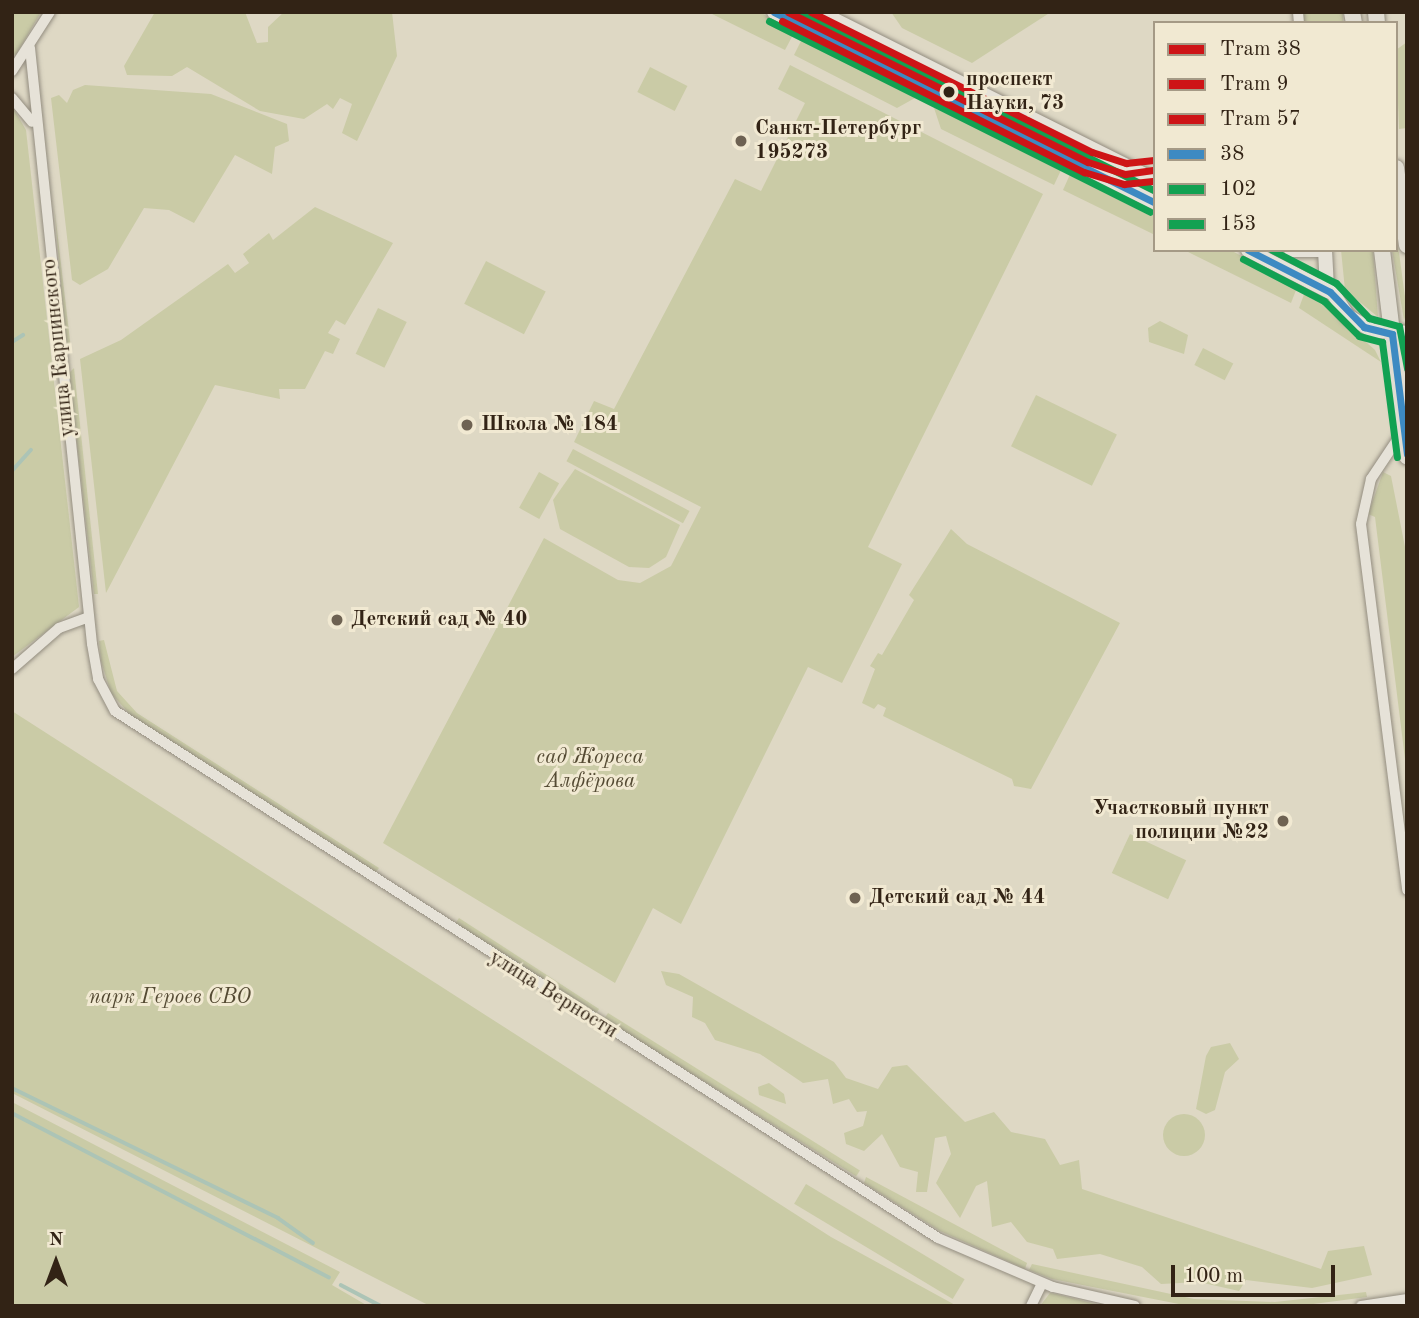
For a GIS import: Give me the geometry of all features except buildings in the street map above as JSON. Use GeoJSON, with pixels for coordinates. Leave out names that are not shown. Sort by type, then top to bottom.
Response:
{"type":"FeatureCollection","features":[{"type":"Feature","properties":{"kind":"main road"},"geometry":{"type":"LineString","coordinates":[[774,12],[1153,203]]}},
{"type":"Feature","properties":{"kind":"main road"},"geometry":{"type":"LineString","coordinates":[[819,12],[1153,179]]}},
{"type":"Feature","properties":{"kind":"main road"},"geometry":{"type":"LineString","coordinates":[[1401,192],[1407,245]]}},
{"type":"Feature","properties":{"kind":"main road"},"geometry":{"type":"LineString","coordinates":[[1252,252],[1330,292],[1355,322],[1399,334]]}},
{"type":"Feature","properties":{"kind":"main road"},"geometry":{"type":"LineString","coordinates":[[1325,252],[1330,292]]}},
{"type":"Feature","properties":{"kind":"main road"},"geometry":{"type":"LineString","coordinates":[[1382,252],[1399,334],[1407,456]]}},
{"type":"Feature","properties":{"kind":"street"},"geometry":{"type":"LineString","coordinates":[[12,71],[30,48],[50,12]]}},
{"type":"Feature","properties":{"kind":"street","name":"улица Карпинского"},"geometry":{"type":"LineString","coordinates":[[30,48],[32,122],[84,575]]}},
{"type":"Feature","properties":{"kind":"street"},"geometry":{"type":"LineString","coordinates":[[12,98],[32,122]]}},
{"type":"Feature","properties":{"kind":"street"},"geometry":{"type":"LineString","coordinates":[[1404,431],[1371,479],[1361,524],[1407,890]]}},
{"type":"Feature","properties":{"kind":"street","name":"улица Верности"},"geometry":{"type":"LineString","coordinates":[[84,575],[104,696],[144,735],[909,1221],[1042,1283],[1135,1306]]}},
{"type":"Feature","properties":{"kind":"street"},"geometry":{"type":"LineString","coordinates":[[12,669],[59,628],[89,617]]}},
{"type":"Feature","properties":{"kind":"street"},"geometry":{"type":"LineString","coordinates":[[1031,1306],[1042,1283]]}},
{"type":"Feature","properties":{"kind":"street"},"geometry":{"type":"LineString","coordinates":[[1361,1306],[1407,1300]]}},
{"type":"Feature","properties":{"kind":"green space"},"geometry":{"type":"Polygon","coordinates":[[[12,12],[41,12],[16,55],[12,54],[12,12]]]}},
{"type":"Feature","properties":{"kind":"green space"},"geometry":{"type":"Polygon","coordinates":[[[155,12],[245,12],[257,43],[268,42],[268,27],[284,12],[392,12],[397,56],[357,141],[342,133],[352,104],[340,98],[333,109],[327,104],[304,119],[260,111],[187,67],[172,76],[127,75],[124,66],[155,12]]]}},
{"type":"Feature","properties":{"kind":"green space"},"geometry":{"type":"Polygon","coordinates":[[[708,12],[759,12],[795,31],[785,50],[708,12]]]}},
{"type":"Feature","properties":{"kind":"green space"},"geometry":{"type":"Polygon","coordinates":[[[891,12],[1051,12],[972,63],[902,28],[891,12]]]}},
{"type":"Feature","properties":{"kind":"green space"},"geometry":{"type":"Polygon","coordinates":[[[1303,12],[1343,12],[1343,21],[1303,21],[1303,12]]]}},
{"type":"Feature","properties":{"kind":"green space"},"geometry":{"type":"Polygon","coordinates":[[[804,35],[837,52],[835,57],[915,98],[897,108],[794,55],[804,35]]]}},
{"type":"Feature","properties":{"kind":"green space"},"geometry":{"type":"Polygon","coordinates":[[[1407,42],[1407,128],[1399,129],[1398,103],[1398,49],[1407,42]]]}},
{"type":"Feature","properties":{"kind":"green space","name":"сад Жореса Алфёрова"},"geometry":{"type":"Polygon","coordinates":[[[790,65],[1043,194],[868,547],[902,564],[842,683],[808,667],[681,924],[653,908],[615,983],[383,843],[544,538],[618,580],[640,583],[671,566],[701,507],[574,442],[594,401],[614,409],[735,179],[761,191],[805,103],[778,89],[790,65]]]}},
{"type":"Feature","properties":{"kind":"green space"},"geometry":{"type":"Polygon","coordinates":[[[650,67],[687,86],[675,111],[637,92],[650,67]]]}},
{"type":"Feature","properties":{"kind":"green space"},"geometry":{"type":"Polygon","coordinates":[[[85,85],[211,94],[287,124],[289,141],[275,147],[272,174],[235,155],[194,223],[169,210],[144,208],[108,269],[80,285],[72,280],[51,98],[59,95],[67,103],[73,90],[85,85]]]}},
{"type":"Feature","properties":{"kind":"green space"},"geometry":{"type":"Polygon","coordinates":[[[12,106],[26,130],[79,607],[12,657],[12,106]]]}},
{"type":"Feature","properties":{"kind":"green space"},"geometry":{"type":"Polygon","coordinates":[[[934,108],[1063,166],[1054,185],[941,129],[934,108]]]}},
{"type":"Feature","properties":{"kind":"green space"},"geometry":{"type":"Polygon","coordinates":[[[1072,170],[1153,211],[1153,234],[1063,190],[1072,170]]]}},
{"type":"Feature","properties":{"kind":"green space"},"geometry":{"type":"Polygon","coordinates":[[[54,204],[71,349],[66,346],[54,204]]]}},
{"type":"Feature","properties":{"kind":"green space"},"geometry":{"type":"Polygon","coordinates":[[[315,207],[393,243],[345,325],[336,320],[328,333],[340,339],[333,354],[325,351],[305,389],[279,389],[280,399],[215,385],[106,593],[80,359],[121,340],[228,264],[235,273],[249,263],[243,254],[269,233],[273,240],[315,207]]]}},
{"type":"Feature","properties":{"kind":"green space"},"geometry":{"type":"Polygon","coordinates":[[[1398,245],[1407,312],[1404,320],[1392,252],[1398,252],[1398,245]]]}},
{"type":"Feature","properties":{"kind":"green space"},"geometry":{"type":"Polygon","coordinates":[[[1188,252],[1234,252],[1298,285],[1291,303],[1188,252]]]}},
{"type":"Feature","properties":{"kind":"green space"},"geometry":{"type":"Polygon","coordinates":[[[1341,252],[1373,252],[1378,317],[1345,290],[1341,252]]]}},
{"type":"Feature","properties":{"kind":"green space"},"geometry":{"type":"Polygon","coordinates":[[[486,261],[546,291],[524,334],[464,304],[486,261]]]}},
{"type":"Feature","properties":{"kind":"green space"},"geometry":{"type":"Polygon","coordinates":[[[1306,289],[1375,350],[1381,362],[1299,308],[1306,289]]]}},
{"type":"Feature","properties":{"kind":"green space"},"geometry":{"type":"Polygon","coordinates":[[[378,308],[407,322],[384,368],[356,354],[378,308]]]}},
{"type":"Feature","properties":{"kind":"green space"},"geometry":{"type":"Polygon","coordinates":[[[1160,321],[1188,335],[1184,354],[1149,342],[1148,328],[1160,321]]]}},
{"type":"Feature","properties":{"kind":"green space"},"geometry":{"type":"Polygon","coordinates":[[[1203,348],[1233,363],[1225,380],[1194,365],[1203,348]]]}},
{"type":"Feature","properties":{"kind":"green space"},"geometry":{"type":"Polygon","coordinates":[[[74,368],[98,594],[94,594],[69,373],[74,368]]]}},
{"type":"Feature","properties":{"kind":"green space"},"geometry":{"type":"Polygon","coordinates":[[[1036,395],[1117,434],[1092,486],[1011,446],[1036,395]]]}},
{"type":"Feature","properties":{"kind":"green space"},"geometry":{"type":"Polygon","coordinates":[[[573,449],[690,511],[683,523],[566,461],[573,449]]]}},
{"type":"Feature","properties":{"kind":"green space"},"geometry":{"type":"Polygon","coordinates":[[[575,469],[680,525],[666,557],[649,568],[629,567],[560,529],[553,500],[575,469]]]}},
{"type":"Feature","properties":{"kind":"green space"},"geometry":{"type":"Polygon","coordinates":[[[539,472],[559,483],[539,519],[519,508],[539,472]]]}},
{"type":"Feature","properties":{"kind":"green space"},"geometry":{"type":"Polygon","coordinates":[[[1383,472],[1391,476],[1405,547],[1407,775],[1375,517],[1368,514],[1383,472]]]}},
{"type":"Feature","properties":{"kind":"green space"},"geometry":{"type":"Polygon","coordinates":[[[951,529],[967,544],[1120,623],[1031,789],[1014,786],[1012,779],[883,716],[886,708],[878,704],[874,709],[862,703],[875,669],[870,666],[878,653],[882,655],[914,600],[909,595],[951,529]]]}},
{"type":"Feature","properties":{"kind":"green space"},"geometry":{"type":"Polygon","coordinates":[[[104,640],[117,691],[137,713],[379,868],[375,873],[133,718],[111,693],[101,661],[99,641],[104,640]]]}},
{"type":"Feature","properties":{"kind":"green space","name":"парк Героев СВО"},"geometry":{"type":"Polygon","coordinates":[[[12,711],[831,1237],[957,1306],[430,1306],[12,1093],[12,711]]]}},
{"type":"Feature","properties":{"kind":"green space"},"geometry":{"type":"Polygon","coordinates":[[[1130,834],[1186,860],[1168,899],[1112,873],[1130,834]]]}},
{"type":"Feature","properties":{"kind":"green space"},"geometry":{"type":"Polygon","coordinates":[[[459,918],[599,1009],[595,1015],[455,924],[459,918]]]}},
{"type":"Feature","properties":{"kind":"green space"},"geometry":{"type":"Polygon","coordinates":[[[661,971],[679,974],[834,1062],[846,1078],[878,1089],[892,1067],[907,1065],[965,1122],[994,1112],[1011,1132],[1045,1139],[1060,1165],[1079,1160],[1082,1189],[1321,1269],[1328,1251],[1364,1246],[1372,1275],[1312,1288],[1246,1280],[1239,1291],[1199,1282],[1161,1284],[1142,1267],[1100,1254],[1057,1259],[1053,1249],[1027,1242],[1011,1222],[992,1227],[987,1181],[976,1186],[960,1218],[936,1183],[951,1154],[946,1136],[935,1138],[927,1192],[916,1192],[918,1172],[900,1167],[882,1134],[864,1151],[846,1144],[844,1133],[863,1126],[867,1111],[857,1112],[849,1099],[833,1104],[828,1079],[803,1083],[760,1054],[715,1040],[705,1023],[692,1017],[693,997],[666,985],[661,971]]]}},
{"type":"Feature","properties":{"kind":"green space"},"geometry":{"type":"Polygon","coordinates":[[[608,1013],[860,1170],[856,1176],[604,1019],[608,1013]]]}},
{"type":"Feature","properties":{"kind":"green space"},"geometry":{"type":"Polygon","coordinates":[[[1230,1043],[1239,1059],[1225,1072],[1215,1110],[1206,1114],[1196,1109],[1206,1056],[1211,1047],[1230,1043]]]}},
{"type":"Feature","properties":{"kind":"green space"},"geometry":{"type":"Polygon","coordinates":[[[769,1083],[784,1094],[786,1104],[759,1095],[758,1087],[769,1083]]]}},
{"type":"Feature","properties":{"kind":"green space"},"geometry":{"type":"Polygon","coordinates":[[[12,1102],[340,1272],[332,1285],[368,1306],[12,1306],[12,1102]]]}},
{"type":"Feature","properties":{"kind":"green space"},"geometry":{"type":"Polygon","coordinates":[[[1184,1114],[1199,1120],[1205,1135],[1199,1150],[1184,1156],[1169,1150],[1163,1135],[1169,1120],[1184,1114]]]}},
{"type":"Feature","properties":{"kind":"green space"},"geometry":{"type":"Polygon","coordinates":[[[866,1177],[1027,1263],[1025,1269],[940,1231],[864,1183],[866,1177]]]}},
{"type":"Feature","properties":{"kind":"green space"},"geometry":{"type":"Polygon","coordinates":[[[806,1184],[965,1279],[953,1299],[794,1204],[806,1184]]]}},
{"type":"Feature","properties":{"kind":"green space"},"geometry":{"type":"Polygon","coordinates":[[[1032,1264],[1194,1299],[1275,1302],[1366,1292],[1367,1297],[1298,1306],[1189,1306],[1052,1279],[1029,1270],[1032,1264]]]}},
{"type":"Feature","properties":{"kind":"green space"},"geometry":{"type":"Polygon","coordinates":[[[1050,1293],[1056,1294],[1104,1306],[1040,1306],[1050,1293]]]}},
{"type":"Feature","properties":{"kind":"waterway"},"geometry":{"type":"LineString","coordinates":[[12,342],[23,335]]}},
{"type":"Feature","properties":{"kind":"waterway"},"geometry":{"type":"LineString","coordinates":[[12,471],[31,450]]}},
{"type":"Feature","properties":{"kind":"waterway"},"geometry":{"type":"LineString","coordinates":[[12,1088],[278,1218],[313,1243]]}},
{"type":"Feature","properties":{"kind":"waterway"},"geometry":{"type":"LineString","coordinates":[[12,1113],[329,1277]]}},
{"type":"Feature","properties":{"kind":"waterway"},"geometry":{"type":"LineString","coordinates":[[341,1285],[381,1306]]}},
{"type":"Feature","properties":{"kind":"tram line","name":"38"},"geometry":{"type":"LineString","coordinates":[[788,12],[1088,162],[1125,174],[1153,170]]}},
{"type":"Feature","properties":{"kind":"tram line","name":"57"},"geometry":{"type":"LineString","coordinates":[[811,12],[1092,152],[1126,163],[1153,160]]}},
{"type":"Feature","properties":{"kind":"tram line","name":"9"},"geometry":{"type":"LineString","coordinates":[[782,21],[1084,172],[1124,184],[1153,181]]}},
{"type":"Feature","properties":{"kind":"transit line","name":"38"},"geometry":{"type":"LineString","coordinates":[[774,12],[1153,202]]}},
{"type":"Feature","properties":{"kind":"transit line","name":"153"},"geometry":{"type":"LineString","coordinates":[[798,12],[1153,190]]}},
{"type":"Feature","properties":{"kind":"transit line","name":"102"},"geometry":{"type":"LineString","coordinates":[[769,21],[1150,212]]}},
{"type":"Feature","properties":{"kind":"transit line","name":"38"},"geometry":{"type":"LineString","coordinates":[[1252,252],[1330,292],[1364,327],[1392,334],[1407,454]]}},
{"type":"Feature","properties":{"kind":"transit line","name":"153"},"geometry":{"type":"LineString","coordinates":[[1276,252],[1336,283],[1369,318],[1399,326],[1407,368]]}},
{"type":"Feature","properties":{"kind":"transit line","name":"102"},"geometry":{"type":"LineString","coordinates":[[1243,259],[1324,301],[1359,336],[1382,342],[1397,457]]}},
{"type":"Feature","properties":{"kind":"place","name":"проспект Науки, 73"},"geometry":{"type":"Point","coordinates":[949,92]}},
{"type":"Feature","properties":{"kind":"place","name":"Санкт-Петербург 195273"},"geometry":{"type":"Point","coordinates":[741,141]}},
{"type":"Feature","properties":{"kind":"place","name":"Школа № 184"},"geometry":{"type":"Point","coordinates":[467,425]}},
{"type":"Feature","properties":{"kind":"place","name":"Детский сад № 40"},"geometry":{"type":"Point","coordinates":[337,620]}},
{"type":"Feature","properties":{"kind":"place","name":"Участковый пункт полиции №22"},"geometry":{"type":"Point","coordinates":[1283,821]}},
{"type":"Feature","properties":{"kind":"place","name":"Детский сад № 44"},"geometry":{"type":"Point","coordinates":[855,898]}}]}
